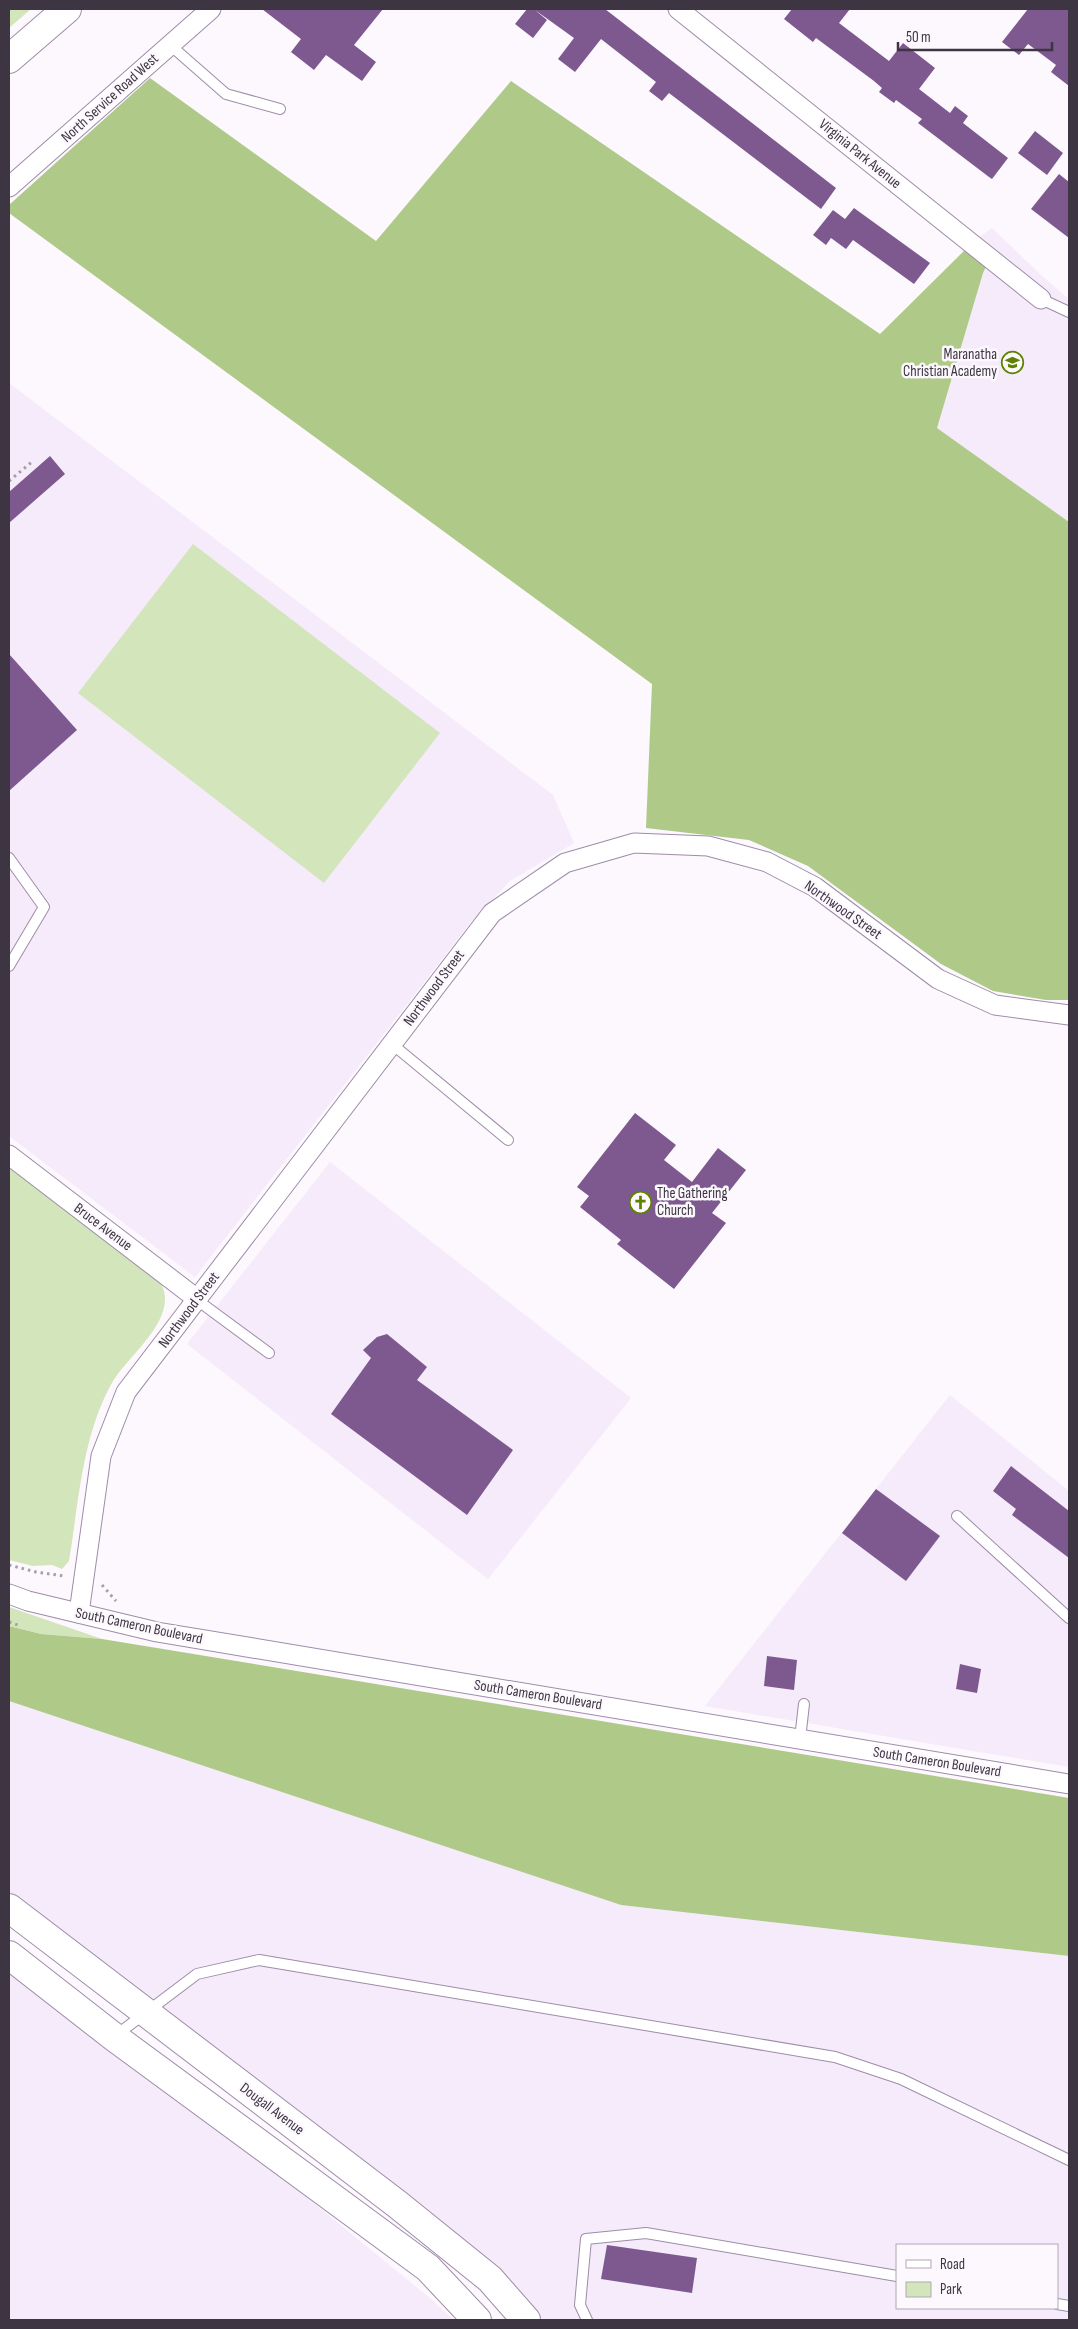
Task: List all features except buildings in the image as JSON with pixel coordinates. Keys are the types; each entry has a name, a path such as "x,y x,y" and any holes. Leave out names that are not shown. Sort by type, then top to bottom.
{"main road":[{"path":"9,60 67,9"},
{"name":"Dougall Avenue","path":"9,1908 396,2204 490,2279 526,2320"},
{"path":"9,1955 114,2037 428,2268 477,2320"}],"street":[{"name":"North Service Road West","path":"9,187 169,44 211,9"},
{"name":"Virginia Park Avenue","path":"678,9 1041,299"},
{"name":"Northwood Street","path":"79,1613 101,1456 126,1392 492,913 565,863 634,843 708,846 768,862 815,888 938,979 995,1005 1069,1015"},
{"name":"Bruce Avenue","path":"9,1155 197,1299"},
{"name":"South Cameron Boulevard","path":"9,1594 28,1602 157,1632 1069,1784"}],"lane":[{"path":"169,44 226,94 280,109"},
{"path":"1041,299 1069,312"},
{"path":"9,858 44,907 9,966"},
{"path":"392,1044 508,1140"},
{"path":"197,1299 269,1353"},
{"path":"957,1516 1069,1618"},
{"path":"800,1739 804,1704"},
{"path":"114,2037 197,1974 260,1960 835,2057 901,2079 1069,2160"},
{"path":"587,2320 580,2305 586,2239 646,2233 896,2276"}],"path":[{"path":"9,481 33,461"},
{"path":"9,1565 36,1572 54,1574"},
{"path":"9,1622 21,1626"}],"shaded area":[{"name":"Maranatha Christian Academy","path":"992,228 1069,299 1069,522 937,428 989,258 972,243"},
{"path":"9,383 553,795 574,843 510,881 471,922 195,1277 9,1136"},
{"path":"330,1162 631,1398 488,1579 187,1344"},
{"path":"950,1395 1069,1491 1069,1767 705,1706"},
{"path":"9,1701 621,1905 1069,1956 1069,2320 543,2320 526,2299 9,1895"},
{"path":"9,1967 277,2173 454,2320 9,2320"}],"green space":[{"path":"9,9 31,9 9,28"},
{"path":"150,78 376,241 511,81 880,334 972,243 990,258 983,273 937,428 1069,522 1069,1000 1046,1000 993,991 941,964 808,866 749,840 646,828 652,684 9,213 9,205"},
{"path":"193,544 440,733 324,883 78,693"},
{"path":"9,1166 154,1276 162,1286 165,1300 157,1325 113,1381 94,1423 83,1469 69,1561 62,1569 52,1565 33,1566 9,1560"},
{"path":"9,1607 102,1639 41,1634 9,1626"},
{"path":"9,1626 41,1634 102,1639 1069,1798 1069,1956 621,1905 9,1701"}],"place":[{"name":"Maranatha Christian Academy","path":"1013,363"},
{"name":"The Gathering Church","path":"641,1202"}]}
